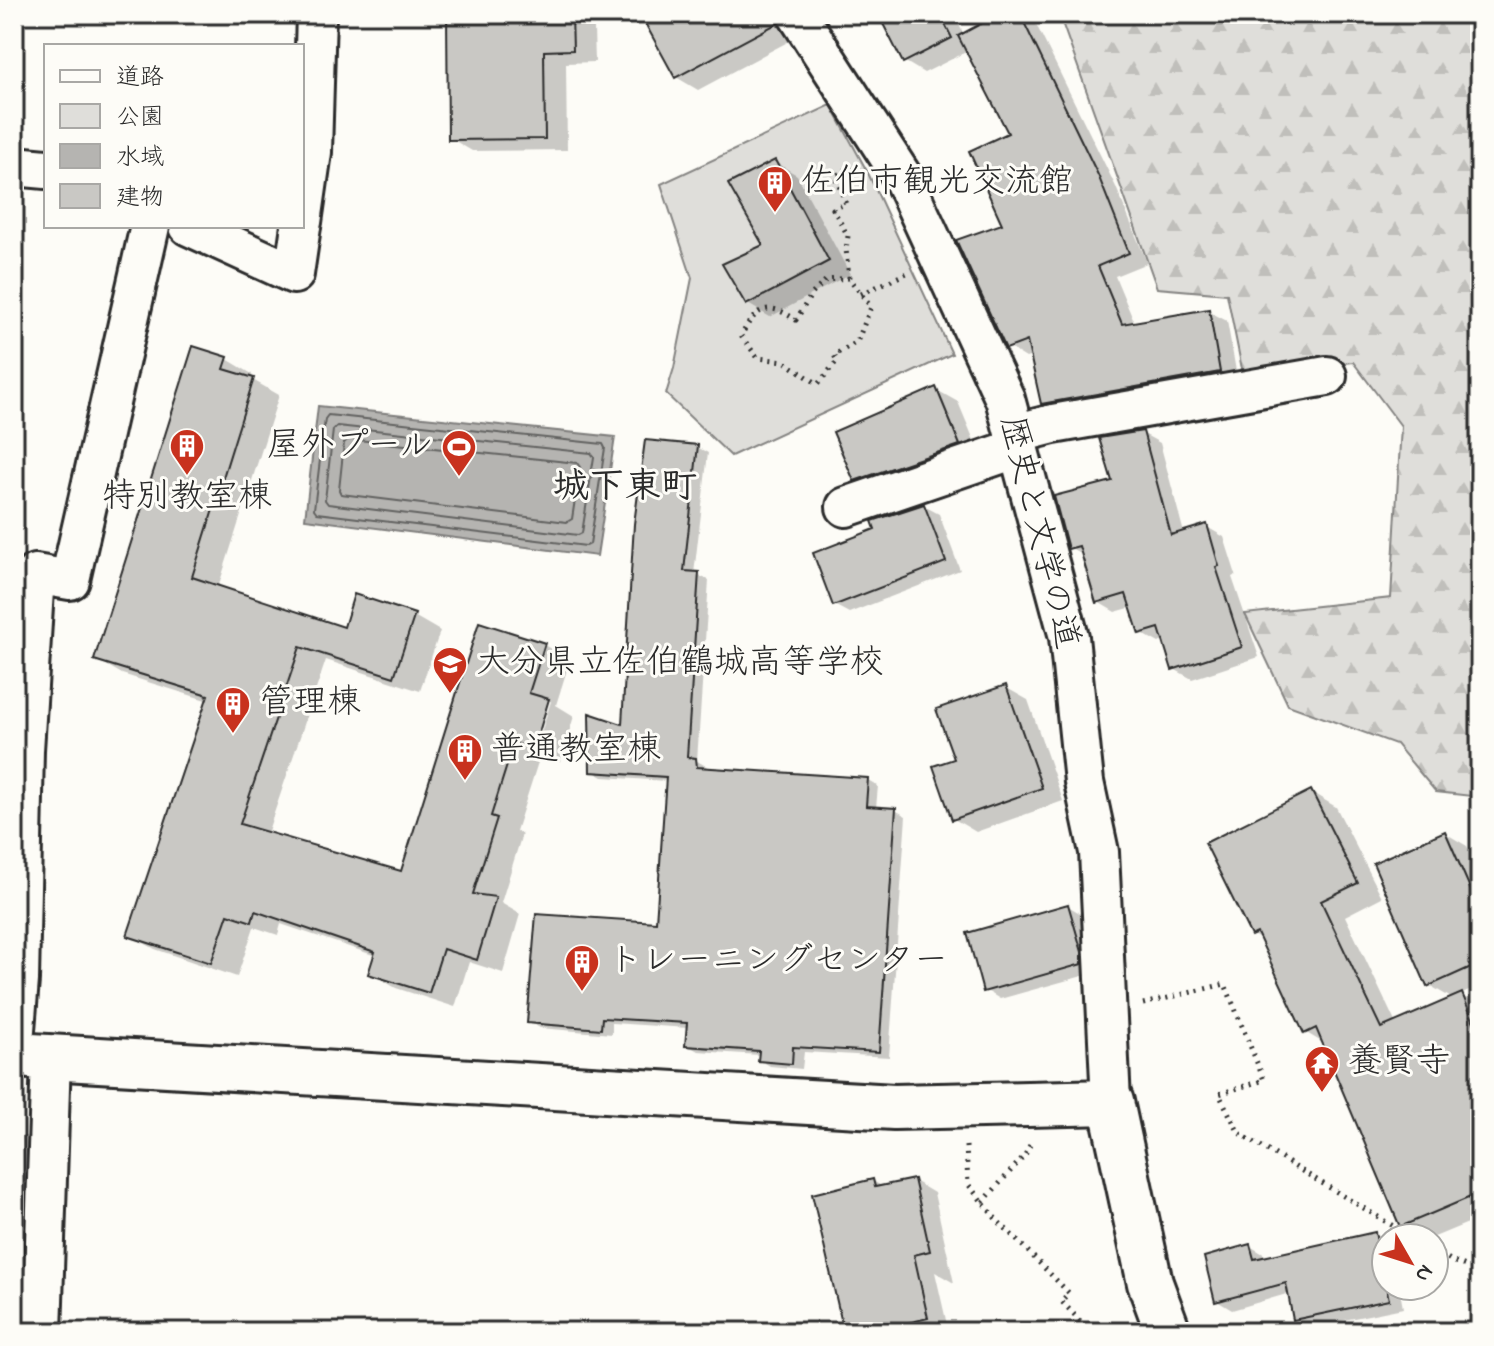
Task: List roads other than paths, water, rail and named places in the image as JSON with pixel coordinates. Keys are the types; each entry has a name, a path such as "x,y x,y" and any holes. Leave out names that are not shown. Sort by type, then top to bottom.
{"street":[{"path":"304,210 312,152 316,14"},
{"name":"歴史と文学の道","path":"797,14 903,178 1005,399 1069,637 1084,782 1099,852 1111,1102"},
{"path":"14,166 44,169"},
{"path":"42,1332 19,980 19,750 35,574 70,580 150,228"},
{"path":"193,228 294,274 301,228"},
{"path":"846,507 1053,424 1327,376"},
{"path":"26,1051 894,1107 1111,1102 1150,1283 1168,1332"}],"water":[{"name":"屋外プール","path":"318,406 615,437 597,556 305,519"}],"place":[{"name":"佐伯市観光交流館","path":"775,214"},
{"name":"特別教室棟","path":"187,477"},
{"name":"屋外プール","path":"459,478"},
{"name":"大分県立佐伯鶴城高等学校","path":"450,695"},
{"name":"管理棟","path":"233,735"},
{"name":"普通教室棟","path":"465,782"},
{"name":"トレーニングセンター","path":"582,993"},
{"name":"養賢寺","path":"1322,1094"}],"district":[{"name":"城下東町","path":"625,488"}]}
